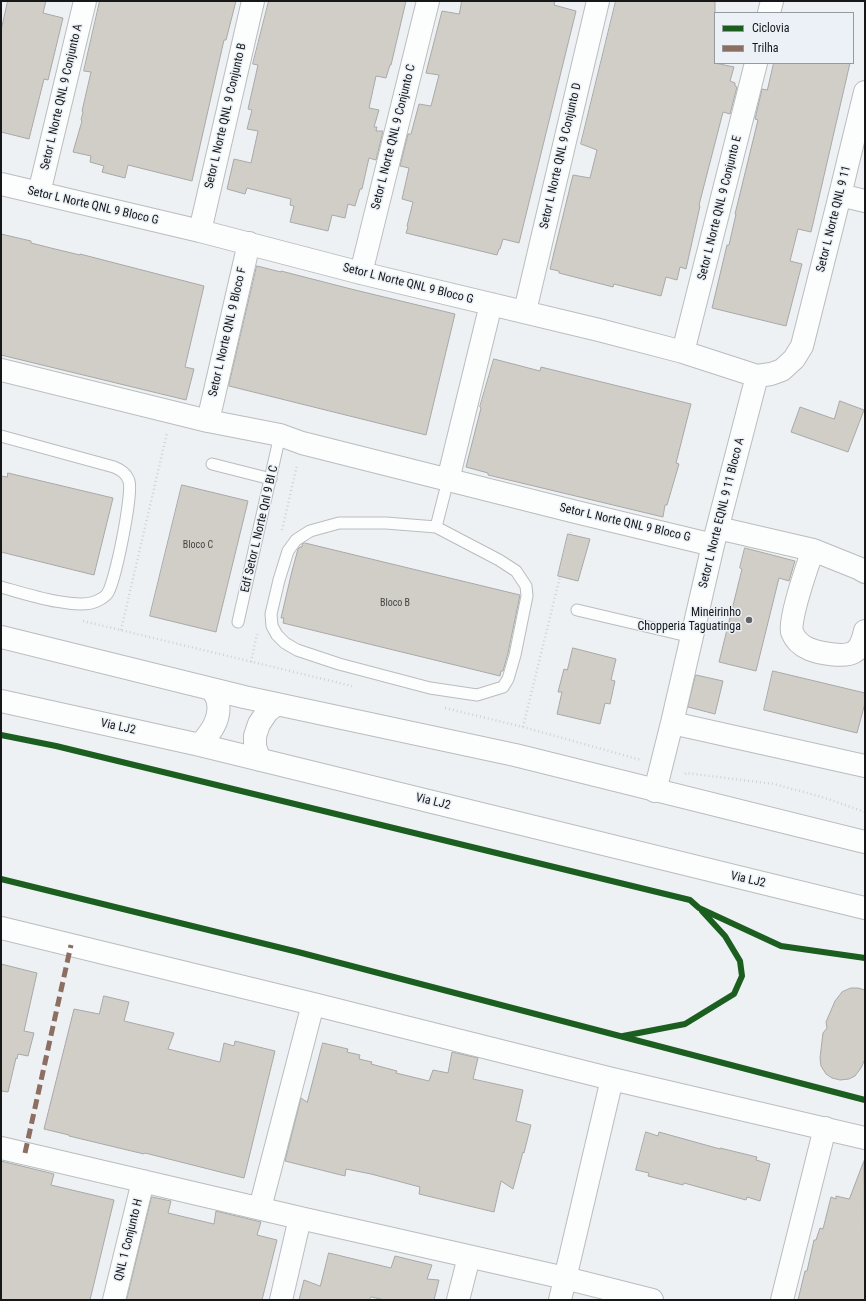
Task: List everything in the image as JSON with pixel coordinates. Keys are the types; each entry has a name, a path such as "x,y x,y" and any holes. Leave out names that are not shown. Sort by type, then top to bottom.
{"street":[{"name":"Setor L Norte QNL 9 Conjunto A","path":"39,193 85,1"},
{"name":"Setor L Norte QNL 9 Conjunto B","path":"200,231 253,1"},
{"name":"Setor L Norte QNL 9 Conjunto C","path":"361,273 428,1"},
{"name":"Setor L Norte QNL 9 Conjunto D","path":"525,311 598,1"},
{"path":"769,12 772,1"},
{"name":"Setor L Norte QNL 9 Conjunto E","path":"683,352 756,64"},
{"name":"Setor L Norte QNL 9 11","path":"802,346 865,92"},
{"name":"Setor L Norte QNL 9 Bloco G","path":"1,184 200,231 361,273 525,311 683,352 757,376 771,374 782,370 794,359 802,346"},
{"path":"840,195 865,201"},
{"name":"Setor L Norte QNL 9 Bloco F","path":"208,420 249,244"},
{"path":"448,480 491,304"},
{"name":"Setor L Norte QNL 9 Bloco G","path":"1,370 172,412 280,435 302,443 576,512 715,536 813,550 865,572"},
{"name":"Setor L Norte EQNL 9 11 Bloco A","path":"655,791 715,536 757,376"},
{"path":"813,550 792,619 792,631 798,641 809,649 839,656 849,655 856,651 864,637"},
{"path":"1,637 277,704 515,755 865,842"},
{"path":"200,744 212,730 218,717 218,703 212,689"},
{"name":"Via LJ2","path":"1,701 200,744 865,908"},
{"path":"260,760 255,747 259,724 267,712 277,704"},
{"path":"672,723 865,766"},
{"path":"1,928 612,1079 865,1138"},
{"path":"260,1208 313,1004"},
{"path":"560,1300 612,1079"},
{"path":"782,1300 825,1128"},
{"path":"1,1148 565,1278 652,1300"},
{"name":"QNL 1 Conjunto H","path":"114,1300 143,1181"},
{"path":"281,1300 300,1218"},
{"path":"458,1300 469,1257"}],"lane":[{"name":"Edf Setor L Norte Qnl 9 BI C","path":"238,622 280,435"},
{"path":"1,436 114,467 124,472 129,481 130,491 124,529 112,584 107,594 96,602 76,604 45,599 1,587"},
{"path":"212,464 271,479"},
{"path":"436,527 448,480"},
{"path":"339,523 386,523 436,527 499,560 516,571 526,586 527,596 515,655 508,679 503,687 477,695 430,688 339,664 297,650 285,643 277,635 272,626 271,614 288,551 296,540 310,531 339,523"},
{"path":"577,610 692,636"}],"path":[{"path":"121,630 172,412"},
{"path":"523,727 576,512"},
{"path":"76,620 352,686"},
{"path":"438,707 523,727 686,773 774,784 822,796 865,812"},
{"path":"677,796 686,773"}],"building":[{"path":"8,1 46,1 43,13 63,18 48,80 44,79 29,139 1,132 1,31"},
{"path":"100,1 236,1 226,40 224,40 192,181 128,165 125,178 102,172 104,166 90,162 91,156 73,152 82,121 82,111 91,72 84,71"},
{"path":"269,1 406,1 391,65 386,78 376,76 369,108 379,110 374,127 377,127 376,131 383,131 376,160 369,158 362,189 360,189 355,206 348,204 345,218 332,215 328,231 290,222 294,206 290,205 291,199 247,188 245,194 227,189 234,159 251,163 258,131 247,129 252,110 248,109 258,65 253,64"},
{"path":"462,1 555,1 554,5 576,11 519,243 503,239 497,255 406,233 413,202 402,199 409,168 400,166 408,134 411,134 419,104 431,106 439,75 426,73 442,11 459,14"},
{"path":"616,1 715,1 714,64 734,67 730,81 735,83 735,86 737,87 730,114 723,112 699,205 686,269 680,267 677,280 666,277 661,296 614,284 613,287 559,273 559,271 550,269 573,175 590,178 597,150 581,144"},
{"path":"774,64 850,64 811,232 798,229 790,261 802,264 786,326 712,308 727,245 729,245 758,120 755,119 762,89 767,90"},
{"path":"1,234 31,241 31,243 204,286 185,367 194,369 186,400 1,355"},
{"path":"257,266 455,314 426,435 229,386"},
{"path":"494,359 540,371 541,367 691,404 676,463 679,464 667,505 665,505 663,517 488,475 488,473 466,467 481,408 480,407"},
{"path":"840,401 864,410 848,452 791,432 800,407 834,419"},
{"path":"8,473 113,498 94,575 1,552 1,476 7,477"},
{"path":"182,485 248,501 216,632 150,616"},
{"path":"568,534 590,539 578,581 558,576"},
{"path":"305,543 520,595 508,653 500,676 283,623 284,618 281,618 298,549"},
{"name":"Mineirinho Chopperia Taguatinga","path":"745,548 795,561 789,581 779,578 756,671 719,662 742,569 740,568"},
{"path":"573,648 616,659 611,680 615,681 610,704 605,703 600,724 557,714 562,692 558,692 564,669 567,670"},
{"path":"773,671 865,693 865,703 857,733 764,710"},
{"path":"696,675 723,681 715,714 688,707"},
{"path":"1,964 37,973 24,1031 34,1033 28,1056 18,1054 17,1059 16,1058 8,1092 1,1091"},
{"path":"851,988 865,990 865,1059 855,1076 849,1079 840,1080 832,1078 826,1074 821,1066 820,1058 823,1033 827,1028 826,1022 835,1001 842,992"},
{"path":"104,996 129,1002 124,1021 174,1033 168,1049 220,1062 224,1043 234,1046 235,1041 275,1051 244,1178 44,1129 74,1009 99,1014"},
{"path":"323,1043 348,1049 347,1052 360,1055 359,1059 397,1071 396,1073 429,1081 433,1070 448,1073 452,1052 478,1058 473,1079 523,1090 516,1121 531,1125 513,1189 501,1181 494,1212 419,1194 420,1187 371,1174 346,1169 345,1176 285,1161 301,1098 307,1102"},
{"path":"646,1132 658,1136 659,1132 720,1149 757,1157 756,1160 770,1164 760,1201 747,1197 746,1200 684,1183 683,1185 648,1176 649,1173 636,1170"},
{"path":"1,1161 54,1174 51,1185 114,1200 90,1300 1,1300"},
{"path":"864,1161 865,1300 798,1300 805,1271 807,1271 814,1240 816,1240 820,1228 823,1229 831,1197 836,1199 836,1196 849,1199"},
{"path":"152,1197 171,1201 168,1213 214,1224 216,1211 261,1222 257,1235 277,1240 262,1300 127,1300"},
{"path":"329,1253 391,1268 395,1256 432,1265 427,1279 439,1280 434,1300 385,1300 371,1297 369,1300 299,1300 304,1280 320,1286"}],"marked path":[{"path":"25,1153 71,945"}],"cycle path":[{"path":"1,735 56,746 690,900 699,908 781,946 865,958"},
{"path":"1,879 298,952 865,1100"},
{"path":"623,1036 685,1024 734,994 742,976 740,961 725,936 702,911"}],"place":[{"name":"Mineirinho Chopperia Taguatinga","path":"749,620"}]}
